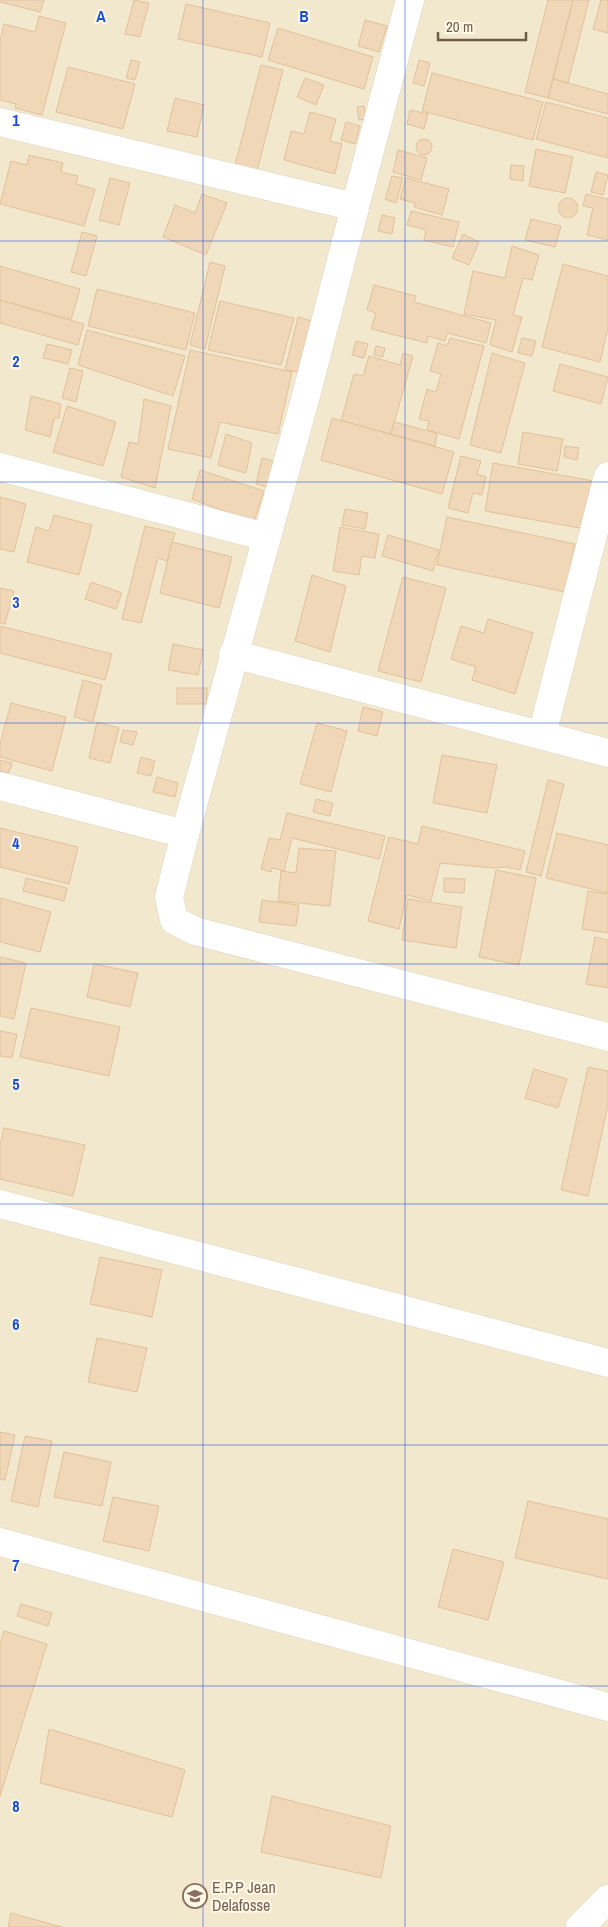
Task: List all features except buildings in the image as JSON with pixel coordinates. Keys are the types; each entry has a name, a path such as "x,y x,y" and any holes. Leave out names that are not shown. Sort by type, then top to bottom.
{"street":[{"path":"410,0 307,392 233,654 169,897 174,920 195,931 608,1038"},
{"path":"0,122 355,207"},
{"path":"0,467 266,538"},
{"path":"542,735 608,476"},
{"path":"233,654 608,753"},
{"path":"0,786 185,834"},
{"path":"0,1204 608,1363"},
{"path":"0,1542 608,1707"},
{"path":"580,1927 608,1899"}],"shaded area":[{"path":"0,0 608,0 608,1927 0,1927"}],"place":[{"name":"E.P.P Jean Delafosse","path":"195,1896"}]}
